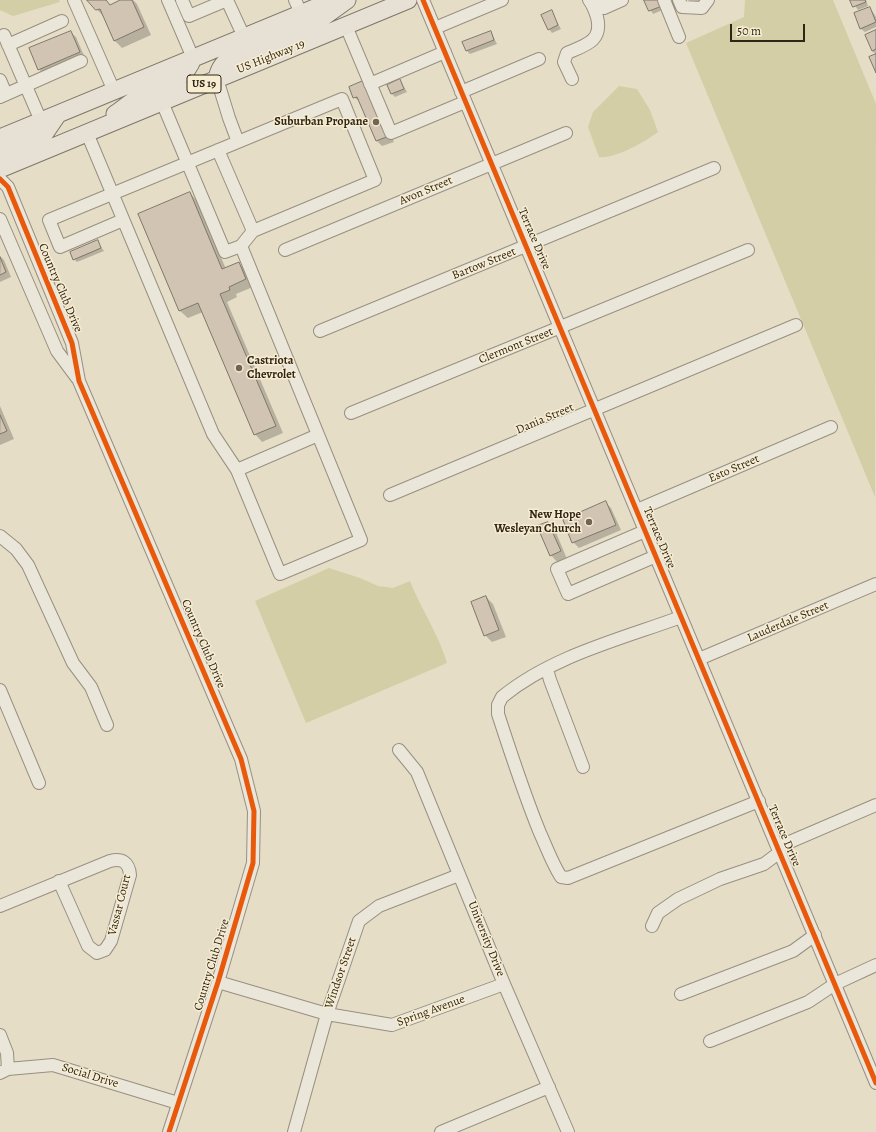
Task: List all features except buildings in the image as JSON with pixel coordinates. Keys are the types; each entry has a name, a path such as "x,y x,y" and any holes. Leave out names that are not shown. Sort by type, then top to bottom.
{"highway":[{"name":"US 19","path":"0,138 244,37 298,7 334,0"},
{"path":"217,79 218,70 232,57 312,25 346,0"},
{"name":"US Highway 19","path":"0,169 346,26 387,5 408,0"},
{"path":"87,133 139,98 170,84 180,77 190,66 193,58"},
{"path":"0,156 10,149 45,133 58,114"}],"street":[{"path":"74,0 114,91"},
{"path":"168,0 193,58"},
{"path":"182,0 189,16 227,0 244,37"},
{"name":"Terrace Drive","path":"423,0 876,1083"},
{"path":"435,28 502,0"},
{"path":"572,79 564,62 567,52 586,45 596,36 599,26 596,14 589,0"},
{"path":"600,0 604,8 622,0"},
{"path":"664,0 679,37"},
{"path":"679,0 682,7 702,8 708,0"},
{"path":"40,121 6,40 62,21"},
{"path":"346,26 392,134 539,59"},
{"path":"370,84 445,52"},
{"path":"0,80 3,96 81,61"},
{"path":"217,79 238,142"},
{"path":"123,220 60,247 49,220 187,163 218,150 342,99 375,180 253,231 241,246 225,252 187,163 162,102"},
{"path":"87,133 213,434 237,470 280,574 361,540 241,246"},
{"name":"Avon Street","path":"285,250 566,133"},
{"path":"218,150 253,231"},
{"name":"Bartow Street","path":"320,331 714,168"},
{"name":"Country Club Drive","path":"0,180 8,187 72,343 78,381"},
{"name":"Country Club Drive","path":"1,226 17,258 57,352 78,381 242,759 254,812 253,863 218,982 169,1132"},
{"name":"Clermont Street","path":"351,413 748,250"},
{"path":"17,258 34,252"},
{"path":"33,295 49,288"},
{"name":"Dania Street","path":"390,495 796,325"},
{"name":"Esto Street","path":"637,510 831,427"},
{"path":"237,470 318,435"},
{"path":"646,531 558,569 568,594 656,556"},
{"path":"0,536 16,549 28,564 73,663 91,687 107,725"},
{"name":"Lauderdale Street","path":"699,659 876,584"},
{"path":"681,617 584,652 547,669 502,697 498,705 498,714 518,777 555,868 561,877 568,878 759,801"},
{"path":"547,669 583,768"},
{"path":"0,690 39,783"},
{"name":"University Drive","path":"399,750 417,772 504,984 568,1132"},
{"path":"652,926 658,913 678,899 720,878 764,864 779,849 876,805"},
{"name":"Vassar Court","path":"0,906 59,881 110,861 121,860 128,865 130,875 111,941 105,950 97,952 88,946 59,881"},
{"name":"Windsor Street","path":"294,1132 327,1014 359,921 378,906 459,875"},
{"path":"681,994 794,951 815,935"},
{"path":"710,1041 808,1002 827,991 835,984 876,965"},
{"name":"Spring Avenue","path":"218,982 327,1014 392,1025 504,984"},
{"path":"0,1035 7,1053 4,1071"},
{"name":"Social Drive","path":"4,1071 53,1065 178,1103"},
{"path":"441,1132 549,1087"}],"shaded area":[{"path":"0,0 59,0 60,2 13,16 0,10"},
{"path":"745,0 833,0 876,104 875,497 686,43 744,17"},
{"path":"619,86 637,89 650,110 658,132 638,145 621,153 606,157 599,157 588,127 593,112"},
{"path":"329,568 360,578 378,586 393,588 410,581 444,653 447,663 306,723 255,601"}],"cycle path":[{"path":"423,0 876,1083"},
{"path":"0,179 8,187 72,343 79,381 241,759 254,811 253,863 218,982 169,1132"}],"place":[{"name":"Suburban Propane","path":"376,122"},
{"name":"Castriota Chevrolet","path":"239,368"},
{"name":"New Hope Wesleyan Church","path":"589,522"}]}
